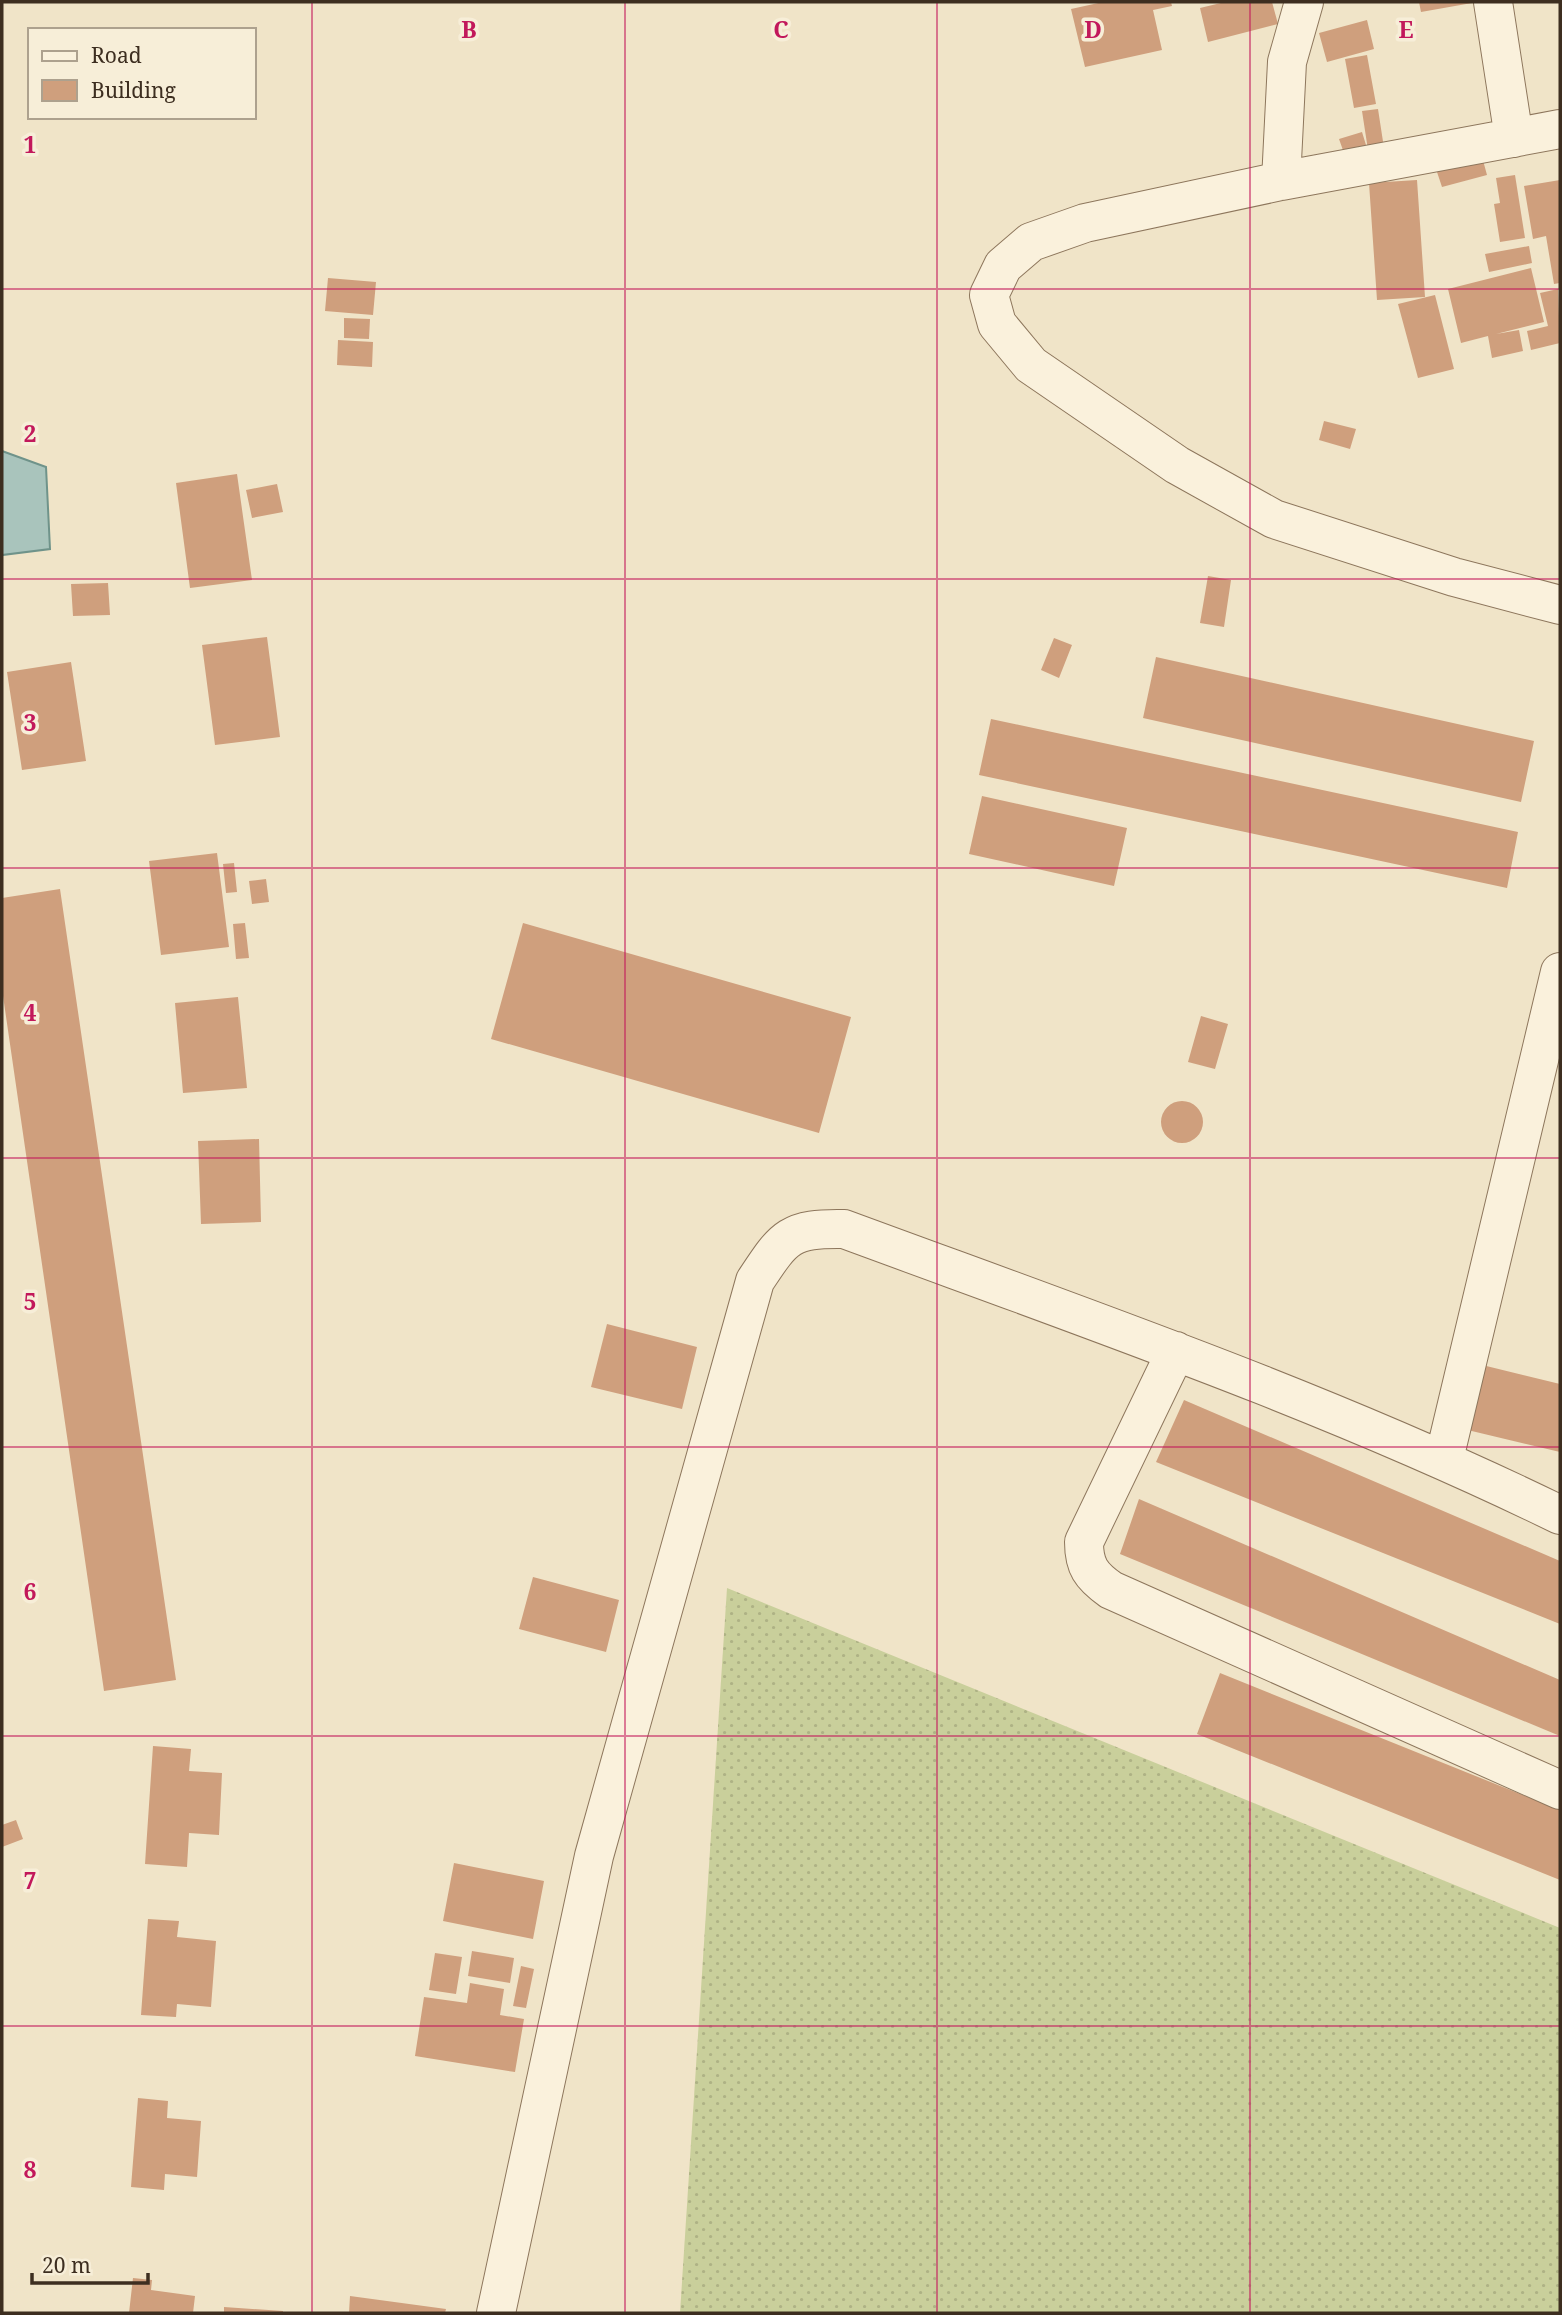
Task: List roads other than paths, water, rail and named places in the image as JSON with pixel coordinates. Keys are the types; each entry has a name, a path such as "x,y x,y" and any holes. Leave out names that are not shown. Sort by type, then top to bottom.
{"street":[{"path":"1281,181 1287,62 1304,2"},
{"path":"1493,2 1514,138"},
{"path":"1560,129 1281,181 1085,223 1031,242 1003,266 989,295 997,324 1031,365 1177,465 1274,519 1454,577 1560,605"},
{"path":"1444,1458 1560,972"},
{"path":"496,2313 594,1856 755,1281 779,1244 808,1228 844,1229 1176,1351 1444,1458 1560,1515"},
{"path":"1176,1351 1084,1542 1084,1561 1094,1577 1111,1590 1560,1790"}],"water":[{"path":"2,451 46,467 50,549 2,555"}]}
